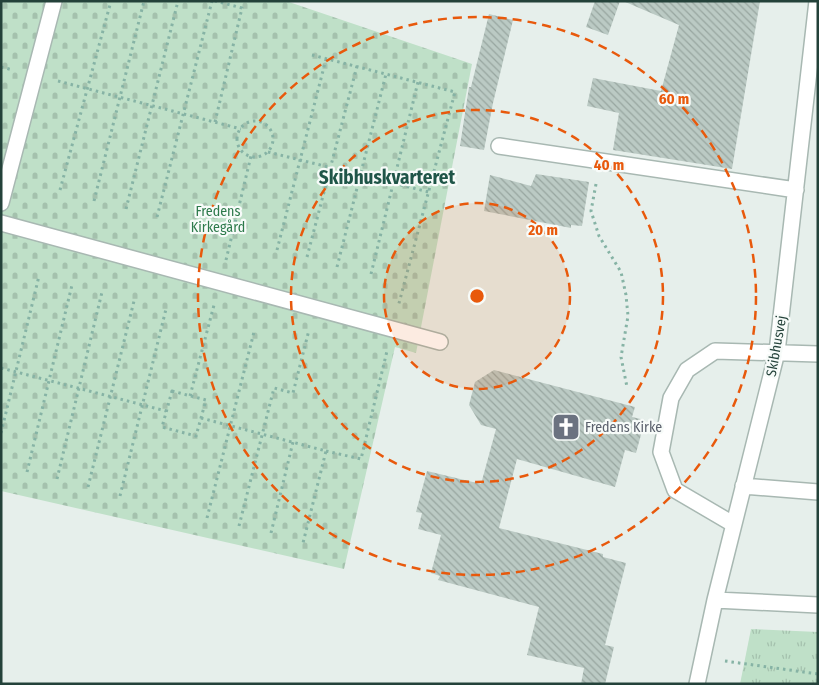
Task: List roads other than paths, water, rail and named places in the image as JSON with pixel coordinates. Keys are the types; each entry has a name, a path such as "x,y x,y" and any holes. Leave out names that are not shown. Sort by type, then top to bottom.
{"street":[{"path":"1,202 54,1"},
{"name":"Skibhusvej","path":"697,684 714,600 777,352 817,1"},
{"path":"499,146 796,190"},
{"path":"1,223 440,342"},
{"path":"733,524 675,490 660,452 671,398 687,370 716,351 818,354"},
{"path":"743,486 818,492"},
{"path":"714,600 818,605"}],"place":[{"name":"Fredens Kirke","path":"566,427"}],"district":[{"name":"Skibhuskvarteret","path":"387,177"}],"park label":[{"name":"Fredens Kirkegård","path":"218,220"}]}
